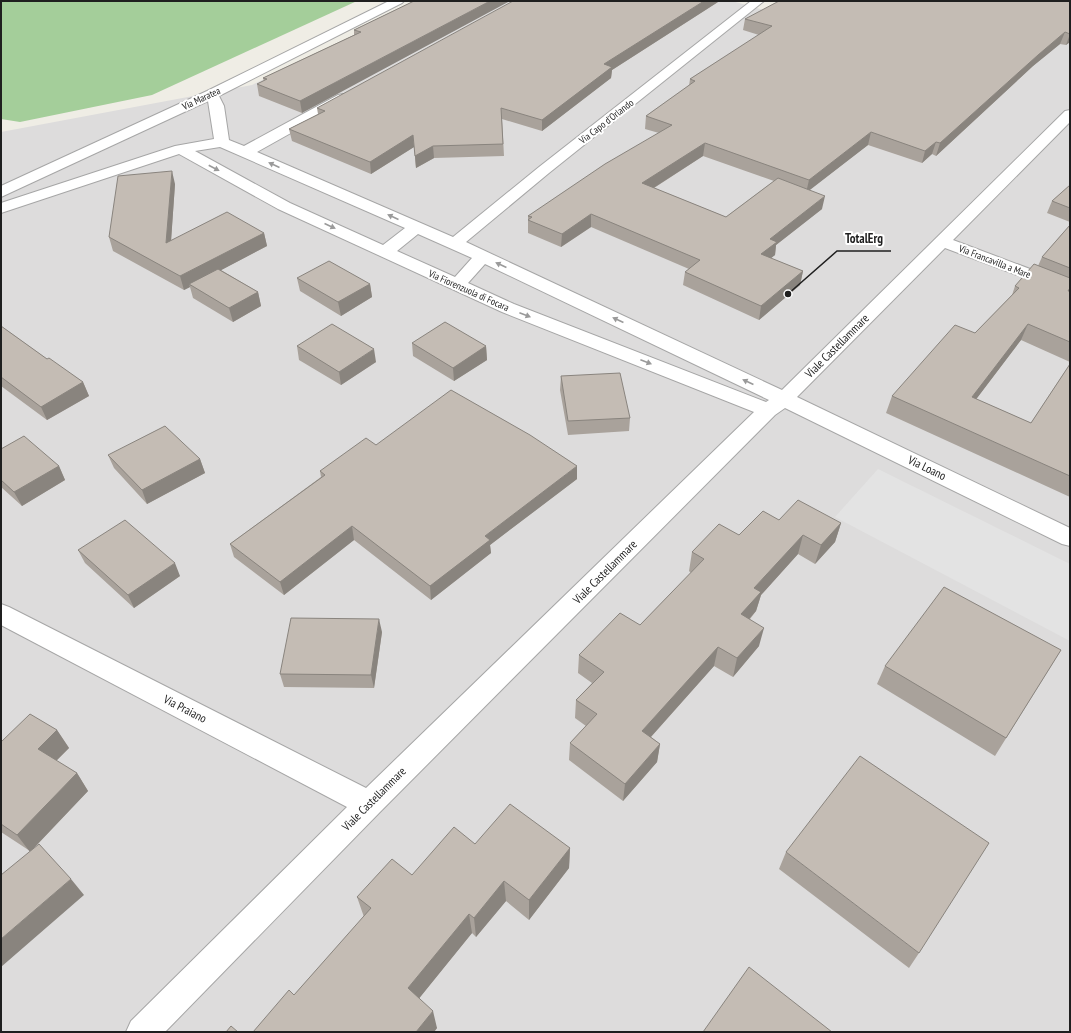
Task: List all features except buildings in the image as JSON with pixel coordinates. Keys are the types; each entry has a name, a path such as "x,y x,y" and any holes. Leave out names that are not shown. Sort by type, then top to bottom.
{"street":[{"name":"Via Maratea","path":"1,192 212,94 398,1"},
{"name":"Via Capo d'Orlando","path":"455,243 544,170 758,1"},
{"path":"245,152 355,92"},
{"path":"212,94 217,106 222,142"},
{"name":"Viale Castellammare","path":"142,1032 369,804 1070,114"},
{"path":"106,142 139,164"},
{"path":"1,208 180,150 222,142 483,256 776,404"},
{"name":"Via Fiorenzuola di Focara","path":"180,150 284,206 508,308 776,404"},
{"path":"385,252 417,227"},
{"name":"Via Francavilla a Mare","path":"942,241 1070,290"},
{"path":"456,285 483,256"},
{"name":"Via Loano","path":"776,404 1070,538"},
{"name":"Via Praiano","path":"1,614 369,804"}],"shaded area":[{"path":"423,1 732,1 771,12 790,1 1070,1 1070,1032 1,1032 1,132 252,85"},
{"path":"878,469 1070,564 1070,641 835,517"}],"green space":[{"path":"1,1 357,1 152,95 20,122 1,119"}],"place":[{"name":"TotalErg","path":"788,294"}]}
